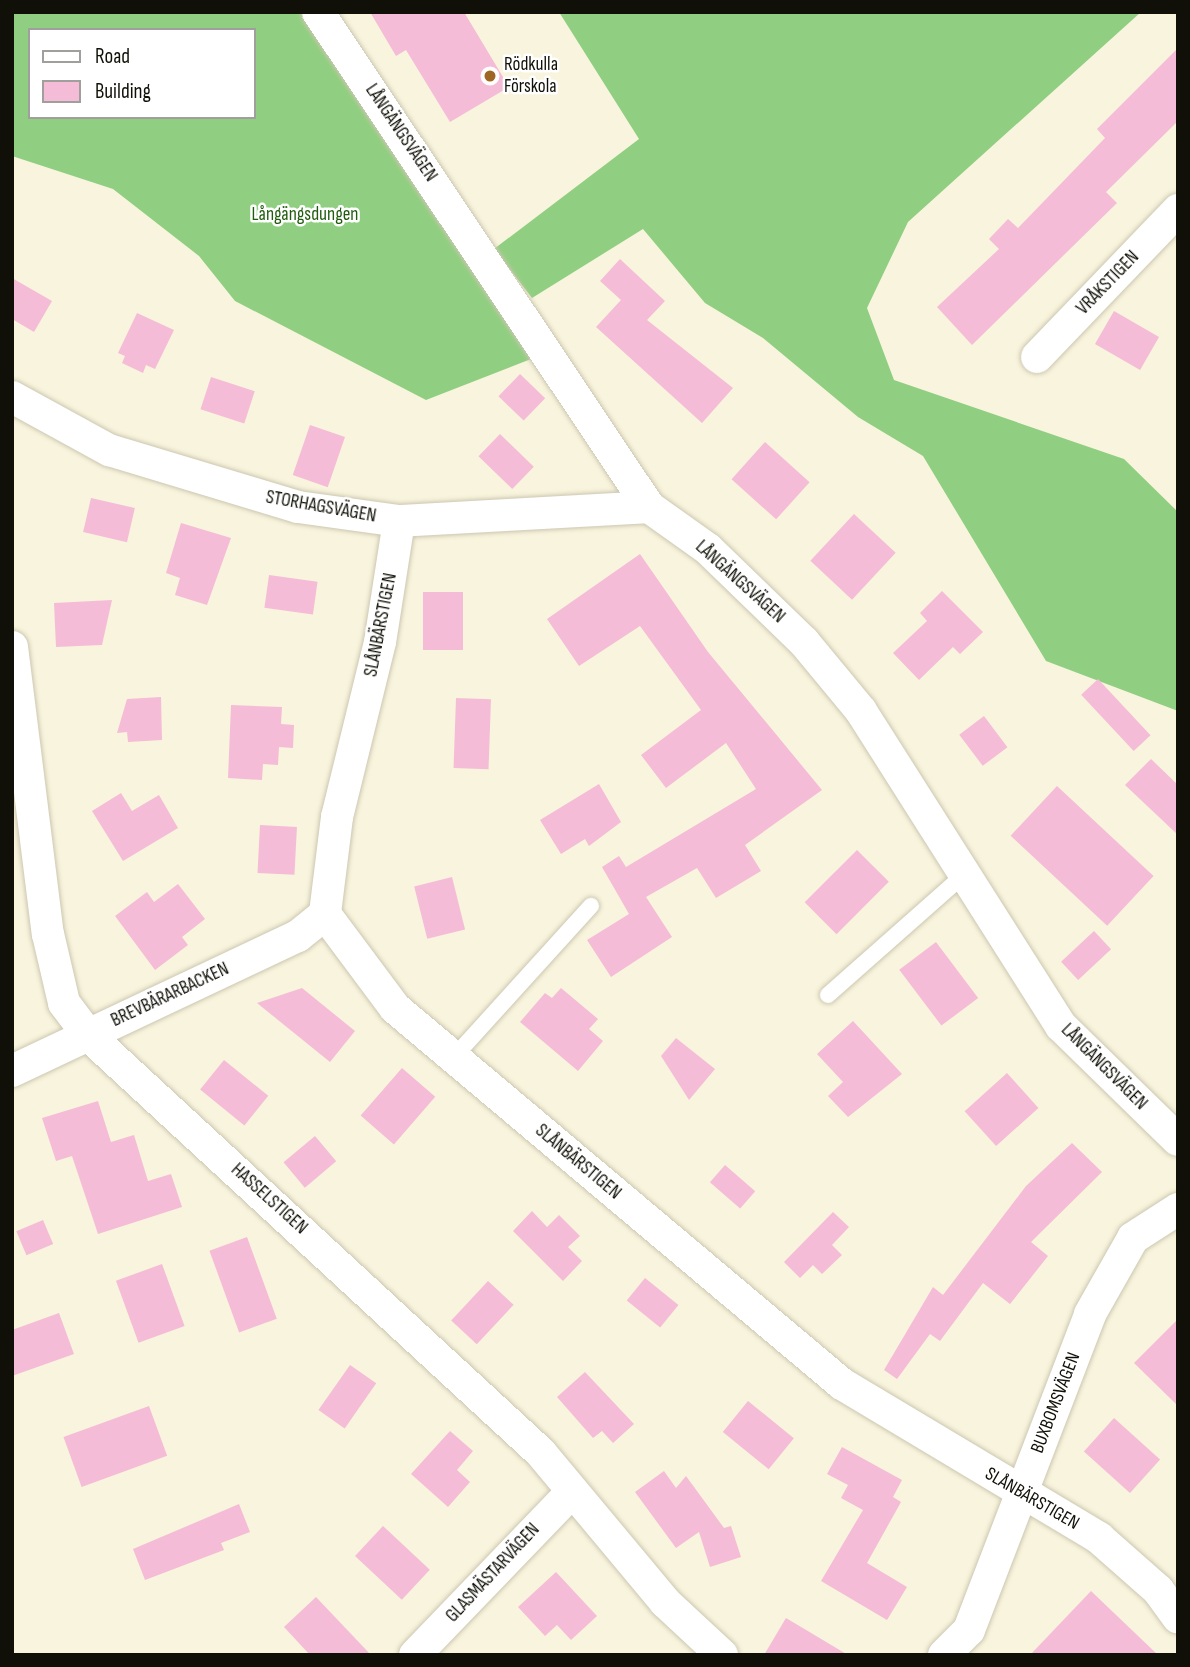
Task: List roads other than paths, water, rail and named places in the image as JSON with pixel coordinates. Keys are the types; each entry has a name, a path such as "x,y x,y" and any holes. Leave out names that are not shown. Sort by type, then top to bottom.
{"street":[{"name":"LÅNGÄNGSVÄGEN","path":"318,12 649,507 708,549 804,642 861,711 1061,1026 1178,1140"},
{"name":"VRÅKSTIGEN","path":"1037,357 1178,210"},
{"name":"STORHAGSVÄGEN","path":"12,397 109,450 192,480 298,507 399,521 649,507"},
{"name":"SLÅNBÄRSTIGEN","path":"399,521 380,642 337,817 325,914 396,1008 842,1384 1021,1494 1099,1538 1158,1590 1178,1618"},
{"name":"HASSELSTIGEN","path":"12,648 48,934 64,1003 87,1034 391,1309 541,1453 664,1602 722,1655"},
{"name":"BREVBÄRARBACKEN","path":"12,1071 298,936 325,914"},
{"name":"BUXBOMSVÄGEN","path":"944,1655 969,1630 1090,1314 1133,1238 1178,1209"},
{"name":"GLASMÄSTARVÄGEN","path":"415,1655 572,1492"}],"lane":[{"path":"828,995 965,874"},
{"path":"454,1057 591,906"}],"place":[{"name":"Rödkulla Förskola","path":"490,76"}],"park label":[{"name":"Långängsdungen","path":"305,215"}]}
